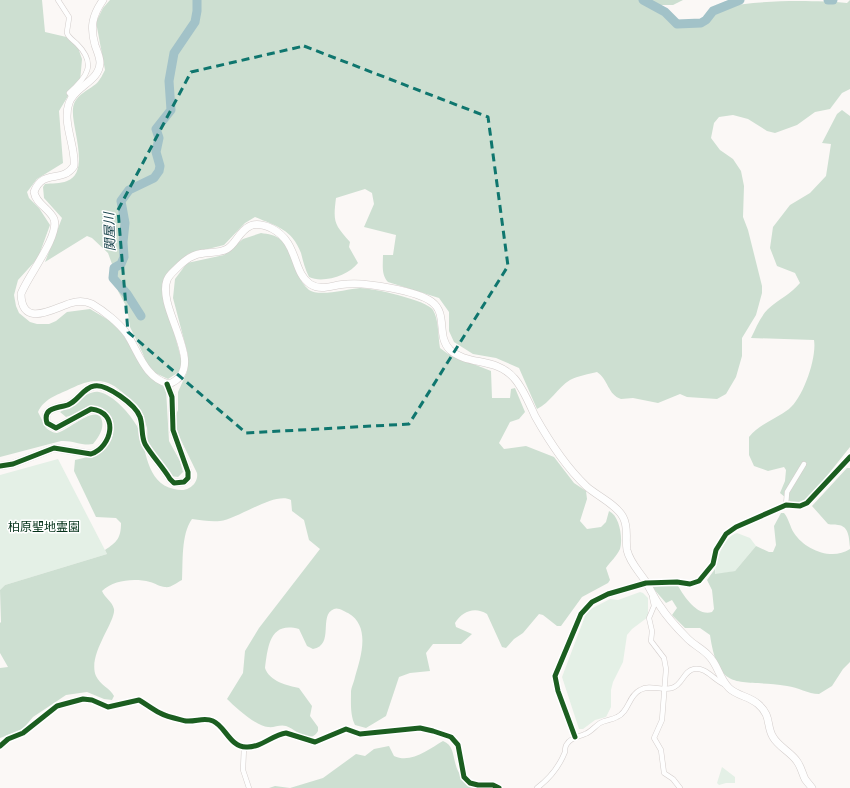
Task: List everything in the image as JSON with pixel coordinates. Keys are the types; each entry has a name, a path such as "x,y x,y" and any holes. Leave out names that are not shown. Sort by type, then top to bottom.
{"main road":[{"path":"0,466 13,464 54,448 91,454 97,452 108,436 110,425 109,420 101,412 91,409 56,428 47,423 45,417 46,413 50,409 68,405 92,386 97,385 122,397 137,412 140,417 145,443 170,479 174,483 184,482 188,478 188,472 173,430 172,397 167,384 153,377 120,326 91,304 86,302 72,302 41,314 30,312 21,300 23,288 42,258 54,225 51,214 36,200 34,192 37,184 44,178 67,174 74,166 67,111 72,97 94,77 98,70 98,55 91,29 95,14 103,0"},
{"path":"167,384 177,381 185,366 185,356 168,303 166,286 170,274 187,258 193,255 227,249 249,226 264,225 283,236 292,248 306,281 314,286 321,288 347,284 366,284 417,295 428,299 438,308 441,315 442,338 454,353 499,365 506,370 515,379 548,439 562,458 586,486 621,513 626,524 626,548 631,562 660,606 688,640 709,656 719,676 727,686 735,693 759,704 770,720 773,738 799,762 804,778 812,788"}],"street":[{"path":"58,0 70,17 67,32 69,36 85,53 88,59 89,66 86,75 69,93 72,97"},
{"path":"575,737 558,691 556,676 581,614 592,602 608,594 646,583 677,582 690,584 699,581 713,564 716,550 726,534 736,527 786,505 800,506 807,503 850,457"},
{"path":"786,505 787,492 804,464"},
{"path":"651,591 654,606 649,618 652,631 651,641 665,662 665,690 662,720 654,738 661,750 664,773 673,779 680,788"},
{"path":"537,788 549,778 558,765 567,743 575,737 586,734 601,722 618,717 624,712 634,694 640,690 646,687 665,690 678,686 685,675 694,669 704,670 718,683 727,686"},
{"path":"0,746 8,739 23,733 57,706 83,699 92,700 108,707 139,700 161,714 187,721 195,722 205,719 214,721 228,738 244,748 257,746 286,733 315,742 346,729 360,734 420,728 451,738 458,745 464,777 470,782 478,785 493,785 499,788"},
{"path":"244,748 243,770 249,788"}],"highlighted area":[{"path":"304,46 488,117 508,266 409,424 246,433 128,332 118,210 191,72"}],"green space":[{"path":"0,0 42,0 45,32 75,39 82,59 80,82 71,91 59,111 63,163 37,179 27,192 29,198 39,208 50,225 38,258 18,280 14,295 16,306 19,313 30,322 37,324 49,324 56,321 67,312 90,309 117,325 146,372 166,389 169,441 180,461 183,472 178,477 170,476 153,454 148,444 145,422 137,407 125,394 111,384 101,381 92,381 76,386 48,400 38,412 46,428 57,433 89,416 99,416 102,421 102,428 99,436 93,444 61,441 0,457"},
{"path":"110,0 683,0 673,5 660,5 668,21 682,25 700,26 714,12 724,7 785,1 847,3 850,0 850,89 842,93 830,109 815,112 797,125 775,133 767,131 748,119 733,115 719,117 714,123 711,138 720,150 733,159 741,171 744,186 743,217 748,230 762,286 762,293 756,315 742,338 742,356 736,377 726,394 717,399 687,397 680,394 658,403 633,398 621,399 613,394 604,379 597,372 570,380 546,403 537,409 519,368 496,358 473,354 454,342 449,331 449,312 439,298 388,282 384,276 383,255 393,255 396,235 364,227 374,204 372,193 365,189 336,198 336,222 350,242 349,247 358,263 342,275 328,279 315,279 309,277 301,253 288,233 255,217 245,223 224,245 188,254 167,276 163,292 182,362 179,372 168,379 151,371 147,365 130,327 127,308 118,291 108,253 92,238 87,236 45,262 62,218 44,198 43,187 45,184 67,181 74,176 78,168 79,159 73,109 76,100 97,83 105,70 96,22 103,8"},
{"path":"842,110 850,116 850,447 806,502 791,502 780,493 785,481 786,470 784,467 768,471 754,466 749,455 749,437 753,432 784,413 794,404 808,377 813,357 814,340 751,338 765,312 800,283 795,273 777,266 770,248 773,227 790,205 810,193 826,176 831,144 822,143 837,114"},
{"path":"261,233 277,237 286,245 300,279 309,290 326,293 360,288 399,295 429,306 435,314 440,348 448,354 491,371 492,398 510,398 511,389 515,388 525,412 519,419 510,422 499,443 504,449 526,446 554,457 574,483 586,491 587,499 580,521 587,529 601,527 606,522 609,511 613,514 620,528 621,545 619,552 606,568 610,580 608,583 582,597 561,626 557,626 543,615 539,614 523,633 514,639 506,648 502,647 487,614 478,610 465,613 455,623 456,627 472,634 461,644 433,644 426,653 430,671 410,673 399,677 386,716 366,728 355,725 353,721 351,704 351,690 360,660 362,642 360,626 355,619 348,613 339,609 334,609 329,612 323,642 320,646 313,649 307,646 299,629 289,627 276,632 269,644 265,668 267,673 275,680 299,688 312,706 310,716 318,727 318,731 315,735 307,737 286,726 282,725 268,727 258,724 246,716 227,699 243,673 245,651 259,628 320,549 309,540 304,520 292,511 291,500 284,498 266,502 236,516 220,521 192,519 188,525 184,540 182,580 167,587 144,581 131,580 112,584 102,591 114,609 111,622 98,649 94,668 98,679 114,696 112,700 104,699 87,692 66,695 33,717 22,730 0,738 0,668 8,667 0,653 0,590 5,585 107,554 105,550 113,545 118,539 120,532 121,523 116,518 96,517 74,471 75,460 92,456 109,441 107,416 95,408 66,417 60,412 90,393 99,392 105,394 116,401 126,411 137,426 148,463 157,480 164,485 178,490 185,490 193,485 196,480 197,473 175,428 175,417 178,410 178,392 187,372 188,355 173,298 175,279 187,263 224,255 243,239"},
{"name":"柏原聖地霊園","path":"58,459 107,554 5,585 0,590 0,475"},
{"path":"847,468 850,468 850,547 848,533 846,530 842,526 828,524 812,506"},
{"path":"781,513 786,515 793,531 799,539 812,549 827,554 835,554 850,549 850,662 843,669 832,686 819,694 791,687 734,680 726,675 719,667 714,654 710,635 700,628 685,628 672,615 677,608 672,600 666,603 652,587 677,584 683,594 696,608 706,613 712,612 714,609 712,590 707,580 715,569 715,574 735,571 756,546 769,552 773,552 776,545 774,526"},
{"path":"737,533 750,538 756,546 735,571 715,575 716,563 724,544 732,535"},
{"path":"640,592 648,598 648,617 632,629 627,635 623,662 613,682 611,690 611,707 606,717 595,720 583,729 579,729 562,677 587,611 610,599 618,600"},
{"path":"443,741 449,745 452,750 457,770 462,777 469,783 480,788 290,788 323,778 356,754 365,756 374,749 389,746 394,756 407,758 420,754"},
{"path":"722,767 735,777 735,783 719,785 717,783"},
{"path":"275,786 290,788 269,788"}],"waterway":[{"name":"関屋川","path":"141,316 127,294 113,278 114,268 121,264 124,257 123,242 125,223 121,201 129,190 154,178 159,171 160,166 156,152 159,138 156,129 171,110 169,81 174,53 195,22 197,0"},
{"name":"関屋川","path":"643,0 665,12 677,24 701,23 706,20 713,11 740,0"},
{"name":"関屋川","path":"828,0 833,0"}],"cycle path":[{"path":"0,466 13,464 54,448 91,454 98,450 104,444 110,430 106,416 91,409 56,428 47,423 46,415 50,410 69,405 90,387 99,386 113,391 133,407 140,417 145,444 174,483 184,482 188,478 188,472 173,430 172,397 167,384"},
{"path":"575,737 558,691 555,676 581,614 592,602 608,594 646,583 677,582 690,584 699,581 713,564 716,550 726,534 736,527 786,505 800,506 807,503 850,457"},
{"path":"0,746 8,739 23,733 57,706 83,699 92,700 108,707 139,700 154,710 173,718 186,721 206,719 213,721 221,727 236,744 246,747 257,746 276,736 286,733 315,742 346,729 360,734 420,728 433,731 451,737 458,745 464,777 470,783 478,785 493,785 499,788"}]}
